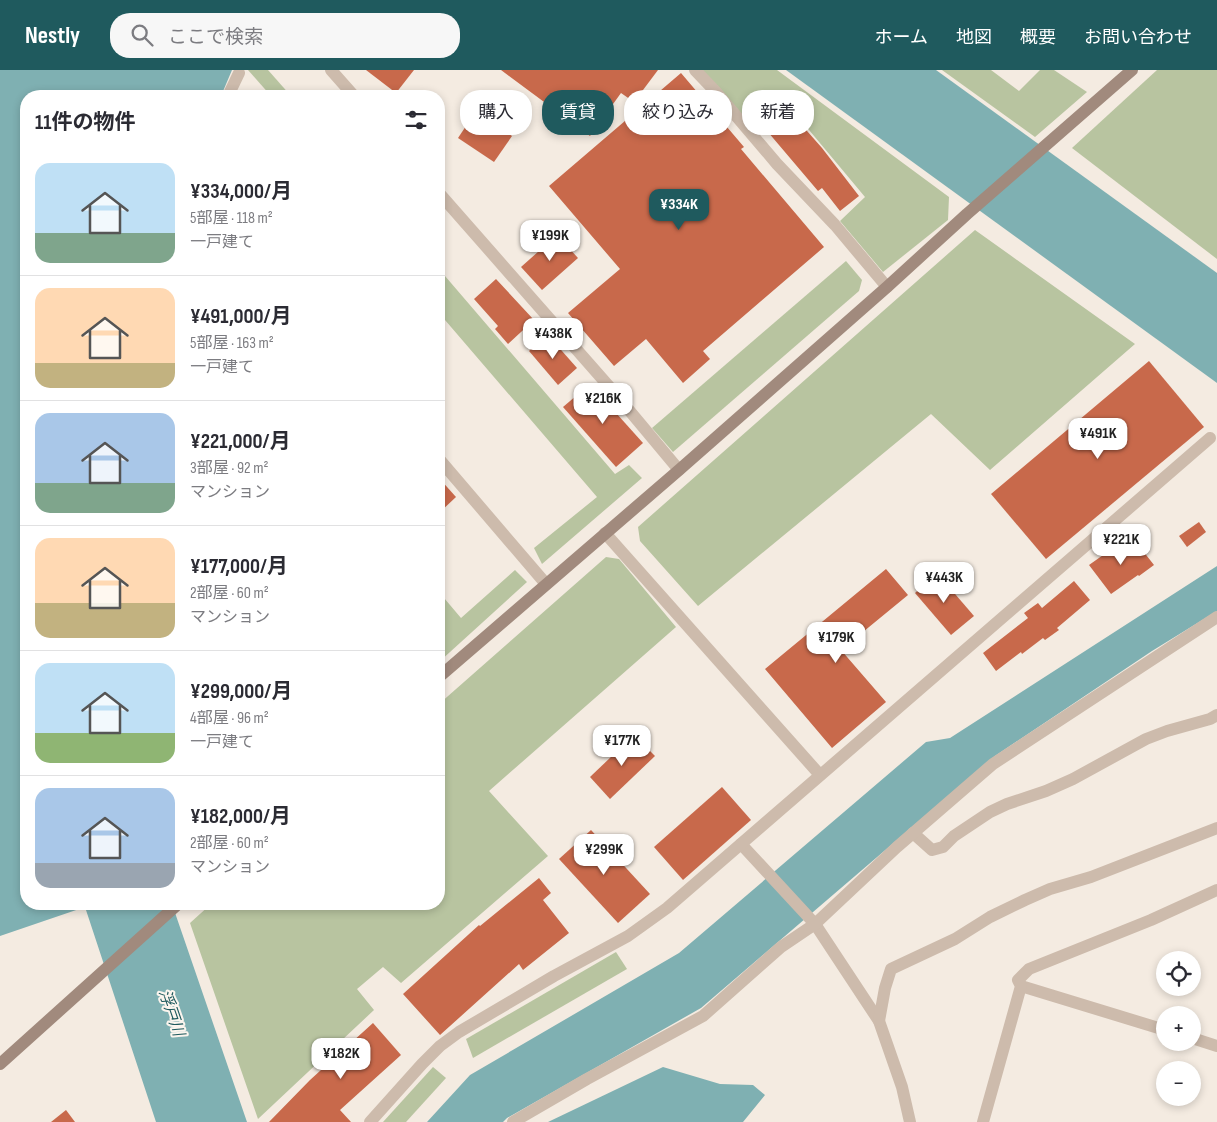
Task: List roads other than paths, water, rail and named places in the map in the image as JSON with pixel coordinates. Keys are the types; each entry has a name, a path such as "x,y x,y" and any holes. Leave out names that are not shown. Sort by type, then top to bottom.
{"street":[{"path":"330,70 348,90"},
{"path":"695,70 777,164 835,225 887,288"},
{"path":"445,672 887,288 1132,70"},
{"path":"231,90 240,73"},
{"path":"445,200 613,391 679,470"},
{"path":"370,1122 422,1064 446,1041 554,976 628,936 667,908 1210,438"},
{"path":"445,466 546,584"},
{"path":"605,533 820,775"},
{"path":"513,1122 703,1016 780,948 815,924 913,833 993,764 1217,617"},
{"path":"913,833 932,850 943,847 954,836 990,812 1073,779 1146,739 1210,719 1217,715"},
{"path":"879,1021 891,969 955,939 990,917 1050,889 1091,877 1217,828"},
{"path":"741,844 815,924 879,1021 902,1087 910,1122"},
{"path":"983,1122 1021,986 1018,980 1029,969 1151,920 1217,890"},
{"path":"0,1064 171,910"},
{"path":"1021,986 1156,1027"},
{"path":"1201,1041 1217,1046"}],"water":[{"path":"0,70 232,70 224,90 20,90 20,910 76,910 0,936"},
{"path":"786,70 936,70 1217,273 1217,383 814,90"},
{"path":"1217,566 1217,611 1152,651 995,756 701,1008 503,1122 427,1122 470,1075 679,953 926,742 950,738"},
{"name":"浮戸川","path":"86,910 174,910 247,1122 156,1122"},
{"path":"663,1067 720,1084 753,1085 765,1095 743,1122 548,1122"}]}
